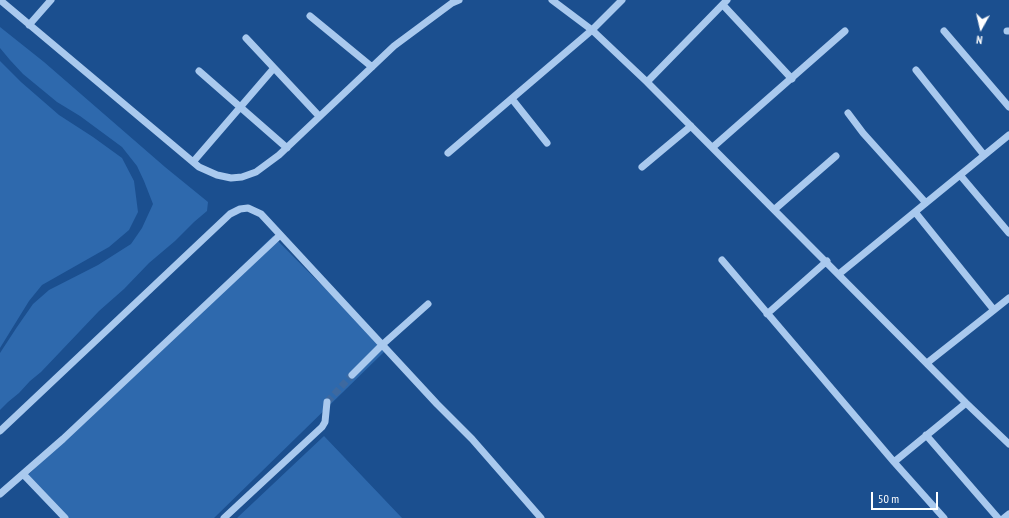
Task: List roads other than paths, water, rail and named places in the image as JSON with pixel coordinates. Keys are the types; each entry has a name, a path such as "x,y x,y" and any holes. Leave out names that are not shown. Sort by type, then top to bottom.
{"street":[{"path":"0,0 199,167 217,175 231,178 242,177 256,172 287,148 394,46 454,1"},
{"path":"29,25 51,0"},
{"path":"552,0 592,30 647,82 775,209 927,364 1009,444"},
{"path":"448,153 592,30 622,0"},
{"path":"647,82 725,2 792,79"},
{"path":"310,16 372,67"},
{"path":"713,147 845,31"},
{"path":"944,31 1009,107"},
{"path":"246,38 320,116"},
{"path":"193,162 274,68"},
{"path":"916,70 984,156"},
{"path":"199,71 287,148"},
{"path":"512,99 547,143"},
{"path":"848,113 926,203"},
{"path":"642,167 691,126"},
{"path":"839,274 1009,135"},
{"path":"775,209 836,156"},
{"path":"960,175 1009,234"},
{"path":"0,431 230,214 240,209 248,208 261,214 279,236 437,404 472,439 541,518"},
{"path":"915,212 994,310"},
{"path":"0,494 63,439 279,236"},
{"path":"722,260 894,462 944,518"},
{"path":"767,314 826,261"},
{"path":"927,364 1009,298"},
{"path":"352,376 382,345 428,304"},
{"path":"224,518 322,427 325,422 327,402"},
{"path":"894,462 966,402"},
{"path":"926,435 998,518"},
{"path":"23,474 65,518"},
{"path":"1004,518 1009,514"}],"tunnel":[{"path":"327,402 352,375"}]}
